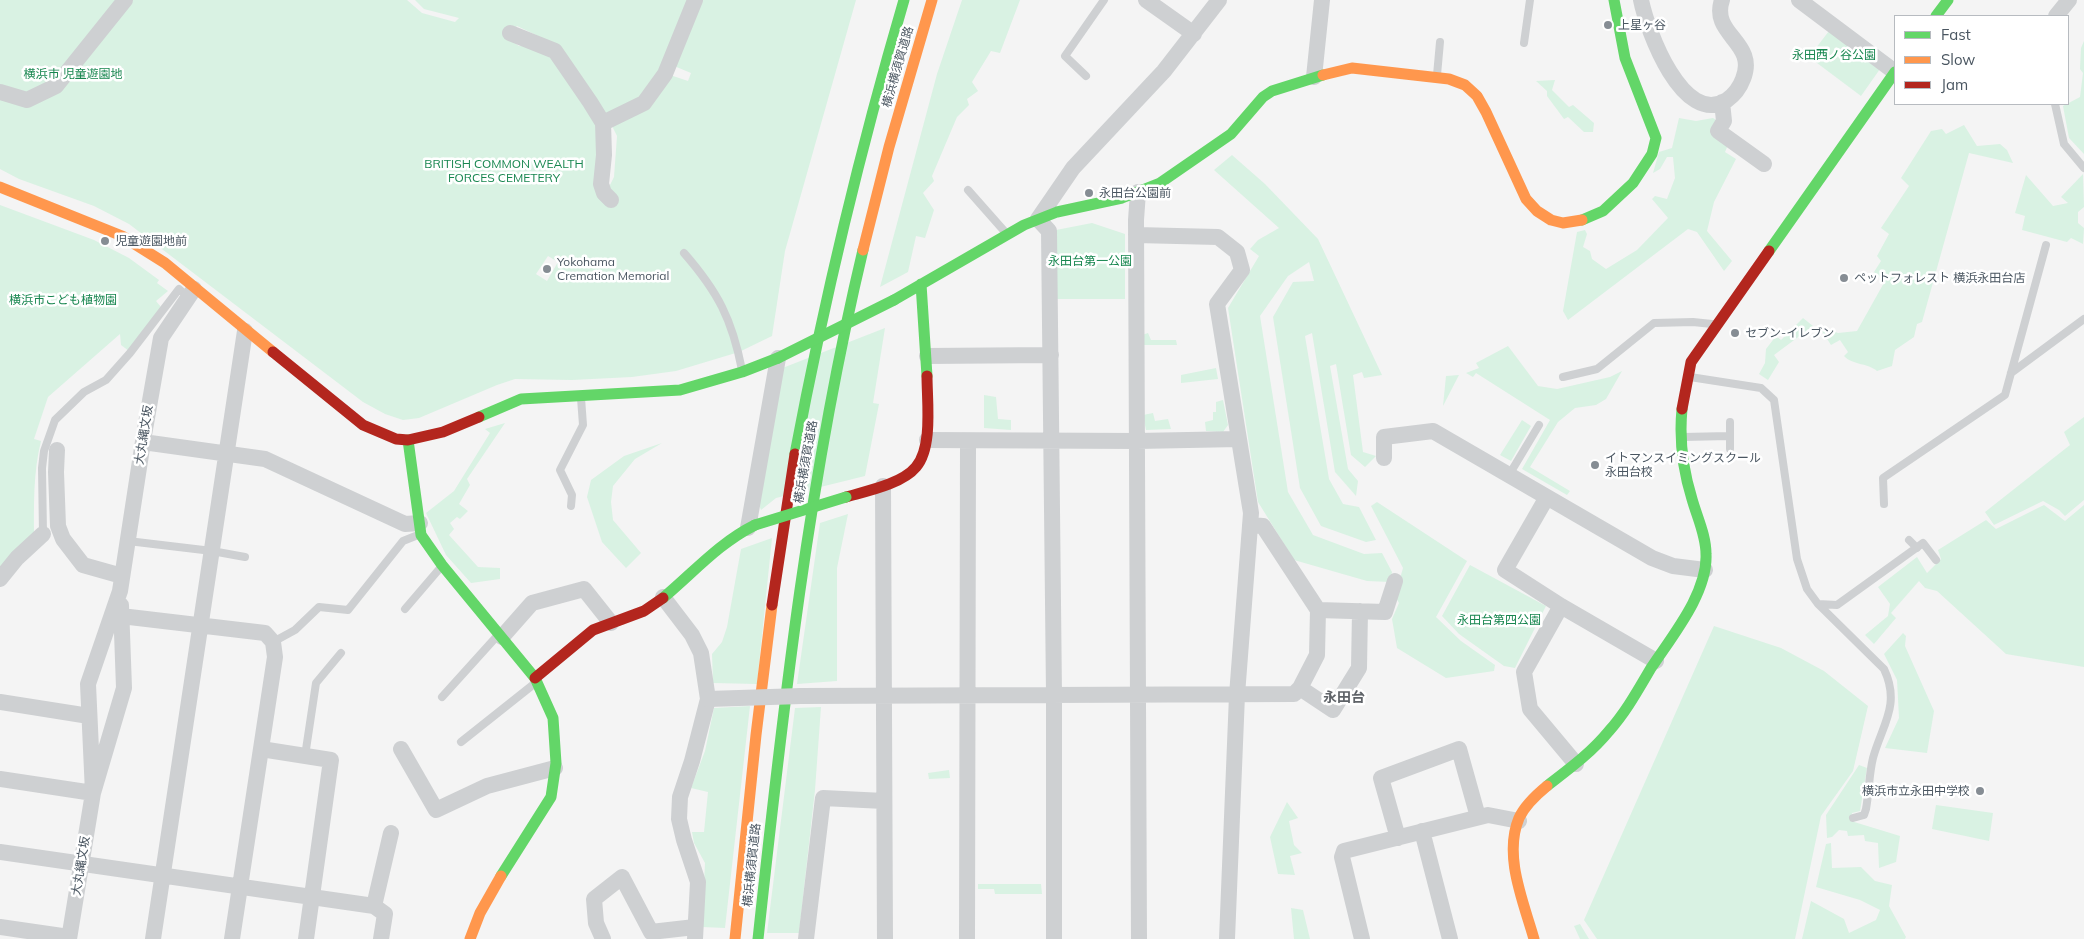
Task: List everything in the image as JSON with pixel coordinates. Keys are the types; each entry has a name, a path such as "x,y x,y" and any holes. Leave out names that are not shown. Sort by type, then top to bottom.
{"main road":[{"name":"横浜横須賀道路","path":"735,939 755,732 782,540 806,396 846,212 902,0"},
{"name":"横浜横須賀道路","path":"758,939 780,729 808,530 832,394 869,222 909,74 932,0"},
{"path":"909,74 937,0"},
{"path":"0,187 122,236 165,263 192,293 245,331 363,425 396,439 408,440 443,432 521,399 680,390 742,372 778,358 894,300 1007,234 1038,219 1057,212 1122,198 1160,183 1230,134 1264,97 1272,91 1338,70 1352,68 1437,77 1465,85 1477,96 1526,199 1537,211 1551,220 1563,223 1578,222 1590,218 1603,211 1633,183 1652,154 1656,138 1625,58 1614,0"},
{"path":"1534,939 1513,853 1514,839 1519,821 1531,800 1576,764 1609,732 1621,717 1698,592 1705,570 1707,552 1702,525 1693,502 1682,453 1681,405 1691,362 1717,325 1802,192 1894,73"},
{"path":"536,680 601,626 655,604 699,564 751,526 883,486 904,476 916,467 923,455 927,440 927,356 921,284"},
{"path":"408,440 420,529 442,565 536,680 553,718 556,768 551,797 497,883 480,913 470,939"}],"street":[{"path":"0,92 27,100 56,86 125,0"},
{"path":"603,123 644,102 670,69 695,0"},
{"path":"1146,0 1194,34"},
{"path":"1054,939 1054,694 1049,231 1038,219 1073,168 1164,71 1219,0"},
{"path":"1314,77 1322,0"},
{"path":"1641,0 1657,50 1677,82 1693,99 1704,104 1722,102 1735,93 1741,84 1747,62 1744,52 1721,20 1720,6 1722,0"},
{"path":"1800,0 1894,71"},
{"path":"2057,15 2069,0"},
{"path":"510,33 555,51 572,73 603,123 604,155 600,184 604,193 611,200"},
{"path":"1722,102 1724,121 1718,131 1764,164"},
{"path":"1138,192 1136,235 1139,939"},
{"path":"1136,235 1218,237 1237,252 1242,270 1217,304 1251,513 1237,695 1227,939"},
{"name":"大丸縄文坂","path":"92,792 88,684 121,583 161,338 192,293"},
{"path":"153,939 245,331"},
{"path":"927,356 1051,355"},
{"path":"751,526 778,358"},
{"path":"1384,458 1384,437 1433,431 1652,558 1673,566 1705,570"},
{"path":"927,440 968,442 1239,439"},
{"path":"143,442 265,460 405,524 420,529"},
{"path":"967,939 968,442"},
{"path":"57,450 58,526 63,539 83,565 121,583"},
{"path":"883,486 885,939"},
{"path":"1548,497 1505,570 1656,661"},
{"path":"708,698 1054,694 1294,694 1300,688 1317,655 1318,610 1263,526 1250,525"},
{"path":"0,579 17,558 43,534"},
{"path":"1318,610 1385,612 1395,581"},
{"name":"大丸縄文坂","path":"69,938 92,792 124,688 121,583"},
{"path":"500,635 532,603 584,589 611,623"},
{"path":"603,939 596,923 594,898 622,878 645,936 695,933 698,882 684,840 679,819 679,804 708,698 701,653 692,635 663,597"},
{"path":"1562,606 1524,672 1530,709 1576,764"},
{"path":"1300,688 1333,710 1359,668 1360,611"},
{"path":"121,616 265,633 273,642 275,657 232,939"},
{"path":"0,702 90,716"},
{"path":"261,749 331,760 306,939"},
{"path":"401,749 436,810 487,786 556,768"},
{"path":"1398,838 1381,778 1458,749 1478,817"},
{"path":"0,779 92,792"},
{"path":"806,939 823,798 884,801"},
{"path":"1362,939 1342,857 1344,851 1488,814 1519,821"},
{"path":"1422,831 1450,939"},
{"path":"374,906 391,833"},
{"path":"0,852 374,906 385,914 381,939"},
{"path":"0,927 69,938"}],"lane":[{"path":"1086,76 1066,56 1104,0"},
{"path":"1524,43 1530,0"},
{"path":"1437,77 1440,42"},
{"path":"2055,105 2064,144 2084,168"},
{"path":"968,190 1007,234"},
{"path":"1884,504 1883,478 2005,394 2046,245"},
{"path":"684,253 701,272 731,324 742,372"},
{"path":"43,534 42,468 44,451 55,420 84,392 106,380 130,353 180,289 192,293"},
{"path":"2011,373 2084,319"},
{"path":"1563,376 1597,369 1654,323 1694,322 1717,325"},
{"path":"1688,376 1761,388 1774,400 1797,559 1807,589 1818,604 1884,669 1889,680 1891,696 1887,723 1873,759 1866,809 1864,814 1854,818"},
{"path":"572,506 572,495 560,470 583,425 581,396"},
{"path":"1730,422 1730,449"},
{"path":"1510,475 1539,425"},
{"path":"1681,437 1729,436"},
{"path":"273,642 295,630 319,606 348,610 403,541 420,529"},
{"path":"1909,540 1917,548"},
{"path":"128,542 212,551 245,557"},
{"path":"1818,604 1837,605 1923,543 1936,560"},
{"path":"405,609 442,565"},
{"path":"442,697 500,635"},
{"path":"305,756 316,683 341,653"},
{"path":"461,742 536,680"}],"green space":[{"path":"0,0 407,0 422,13 455,22 459,18 424,9 415,0 856,0 785,251 772,336 739,352 676,371 632,377 572,380 515,379 419,418 403,420 385,414 363,402 129,224 94,206 19,179 0,169","holes":["517,26 557,45 609,120 617,136 614,177 608,189 594,115 551,51 536,46 519,46 506,37","674,66 691,73 688,81 670,75","548,256 558,262 547,281 536,274"]},
{"path":"962,0 1020,0 1000,53 991,51 972,82 978,91 967,99 969,105 957,117 932,176 934,181 923,193 934,210 925,238 916,236 908,272 880,287 937,74"},
{"name":"永田西ノ谷公園","path":"1829,31 1880,69 1861,96 1809,57"},
{"path":"2084,41 2084,154 2069,138 2063,106 2069,105 2069,103 2080,97 2083,73 2080,69 2081,48"},
{"path":"1555,80 1552,90 1569,107 1573,105 1594,123 1593,132 1584,132 1568,117 1564,119 1547,96 1547,91 1536,81"},
{"path":"1679,118 1696,121 1713,118 1719,122 1728,145 1725,152 1736,159 1714,202 1707,231 1732,261 1724,271 1697,232 1688,229 1568,320 1563,311 1577,232 1585,230 1587,234 1583,247 1590,251 1592,259 1606,269 1637,250 1668,218 1652,199 1655,196 1667,199 1675,178 1673,157 1667,157 1660,169 1653,173 1659,152 1672,148"},
{"path":"1964,125 1977,146 2000,144 2007,150 2013,163 1969,153 1922,322 1917,324 1914,337 1895,350 1892,366 1877,371 1851,361 1844,356 1848,352 1840,340 1831,345 1818,325 1838,333 1857,331 1885,281 1874,272 1881,261 1877,256 1889,234 1881,228 1909,186 1901,178 1931,131 1942,129 1946,134"},
{"path":"1232,155 1265,184 1318,239 1382,375 1364,378 1362,372 1353,375 1363,452 1376,456 1365,467 1351,455 1336,364 1330,366 1348,469 1358,481 1356,496 1335,472 1312,333 1305,336 1329,479 1343,504 1359,507 1376,540 1366,542 1321,526 1300,488 1273,317 1293,282 1314,281 1309,262 1288,276 1260,316 1288,492 1313,535 1364,554 1382,553 1392,572 1390,582 1367,581 1294,560 1258,502 1228,308 1259,256 1250,249 1258,240 1279,228 1214,170"},
{"path":"2083,174 2084,207 2078,212 2078,223 2084,228 2083,244 2071,238 2067,242 2022,230 2025,216 2015,213 2026,175 2053,206 2068,203 2061,197"},
{"name":"横浜市こども植物園","path":"0,205 94,240 129,258 159,280 157,283 168,291 156,301 161,307 129,351 121,345 120,334 48,397 34,439 41,441 35,477 34,537 0,571"},
{"name":"永田台第一公園","path":"1092,223 1125,234 1125,299 1054,299 1056,230"},
{"path":"1803,318 1813,326 1774,355 1779,362 1768,380 1759,374 1765,363 1766,349 1776,336 1781,340"},
{"path":"885,328 873,403 879,404 865,476 776,498 761,510 758,502 780,369"},
{"path":"1148,333 1151,340 1176,340 1177,345 1143,345 1142,335"},
{"path":"1508,346 1538,386 1557,389 1610,377 1622,371 1606,399 1596,405 1575,408 1558,422 1530,467 1570,491 1567,495 1522,469 1550,420 1476,373 1473,377 1466,373 1479,368 1476,363"},
{"path":"1216,368 1218,379 1181,383 1181,375"},
{"path":"1459,375 1443,406 1446,376"},
{"path":"984,395 996,397 998,419 1011,420 1011,430 984,428"},
{"path":"1223,400 1228,425 1223,432 1206,431 1205,422 1213,420 1213,412 1216,412 1216,402"},
{"path":"1153,413 1155,421 1168,419 1171,429 1146,430 1143,415"},
{"path":"2084,417 2084,500 2065,516 2059,510 2043,501 1994,525 1985,512 2070,445 2064,432"},
{"path":"1522,420 1531,426 1511,461 1500,455"},
{"path":"505,423 467,479 470,485 459,504 468,511 460,519 457,517 450,523 454,529 449,535 478,567 500,568 500,579 471,583 446,555 426,513 454,491 490,433 485,429"},
{"path":"662,443 635,459 613,486 611,502 613,520 641,553 626,568 602,542 587,497 591,480 624,456"},
{"path":"1377,502 1467,561 1436,617 1461,641 1495,665 1494,671 1446,678 1397,648 1392,619 1399,603 1395,596 1403,568 1371,506"},
{"path":"2044,505 2065,521 2084,505 2084,667 2006,654 1937,591 1925,588 1919,581 1891,613 1896,618 1874,644 1865,635 1888,616 1890,604 1878,587 1917,557 1927,573 1941,559 1938,550 1986,520 1996,529"},
{"path":"848,514 837,568 837,681 797,684 820,523"},
{"path":"772,538 757,684 713,683 712,654 722,642 727,627 741,549"},
{"name":"永田台第四公園","path":"1470,565 1546,606 1515,668 1504,666 1459,634 1442,616"},
{"path":"1714,626 1781,648 1824,671 1868,706 1853,771 1821,816 1795,939 1597,939 1584,920"},
{"path":"1903,633 1906,636 1905,646 1934,711 1927,753 1885,748 1899,718 1897,680 1884,654"},
{"path":"750,706 725,928 702,927 705,863 694,843 692,832 704,832 708,792 691,788 705,751 714,708"},
{"path":"821,707 815,790 799,933 767,933 795,708"},
{"path":"1859,765 1867,768 1860,811 1852,813 1851,821 1900,836 1896,862 1879,868 1878,843 1865,841 1864,835 1848,836 1847,831 1839,830 1832,837 1827,838 1826,815"},
{"path":"949,770 950,778 929,779 928,773"},
{"path":"1287,802 1298,818 1289,821 1294,845 1302,853 1290,856 1295,875 1278,874 1270,837"},
{"path":"1936,805 1993,813 1989,841 1932,829"},
{"path":"1831,843 1832,868 1861,867 1875,881 1892,885 1889,906 1906,937 1905,939 1802,939 1811,901 1844,919 1849,933 1876,920 1880,910 1860,900 1816,887 1826,844"},
{"path":"978,884 1041,884 1042,894 995,894 994,889 978,889"},
{"path":"1291,908 1303,910 1310,939 1294,939"},
{"path":"1580,924 1589,939 1580,939 1574,926"}],"traffic: fast":[{"path":"795,454 844,226 872,113 904,0"},
{"path":"1582,220 1603,211 1633,183 1652,154 1656,138 1625,58 1614,0"},
{"path":"1937,15 1948,0"},
{"path":"1769,251 1894,73"},
{"path":"894,300 1024,225 1057,212 1122,198 1160,183 1231,134 1263,97 1272,91 1323,75"},
{"path":"758,939 788,679 813,506 827,421 863,250"},
{"path":"921,284 927,376"},
{"path":"778,358 894,300"},
{"path":"479,417 521,399 680,390 742,372 778,358"},
{"path":"1547,786 1595,746 1621,716 1687,614 1701,584 1705,569 1706,547 1684,466 1681,443 1682,409"},
{"path":"408,440 421,535 442,565 535,678 553,718 556,763 551,797 501,876"},
{"path":"755,525 846,497"},
{"path":"663,598 718,549 755,525"}],"traffic: slow":[{"path":"863,250 889,147 932,0"},
{"path":"1323,75 1352,68 1449,79 1465,85 1477,96 1486,112 1526,199 1537,211 1551,220 1563,223 1582,220"},
{"path":"0,187 122,236 165,263 273,352"},
{"path":"735,939 756,735 772,605"},
{"path":"1534,939 1517,879 1513,848 1521,813 1531,800 1547,786"},
{"path":"470,939 480,913 501,876"}],"traffic: jam":[{"path":"1682,409 1691,362 1769,251"},
{"path":"273,352 363,425 396,439 408,440 443,432 479,417"},
{"path":"846,497 893,482 910,473 916,467 925,448 927,436 927,376"},
{"path":"772,605 795,454"},
{"path":"535,678 593,630 644,611 663,598"}],"place":[{"name":"上星ヶ谷","path":"1608,25"},
{"name":"永田台公園前","path":"1089,193"},
{"name":"児童遊園地前","path":"105,241"},
{"name":"Yokohama Cremation Memorial","path":"547,269"},
{"name":"ペットフォレスト 横浜永田台店","path":"1844,278"},
{"name":"セブン-イレブン","path":"1735,333"},
{"name":"イトマンスイミングスクール 永田台校","path":"1595,465"},
{"name":"横浜市立永田中学校","path":"1980,791"}],"district":[{"name":"永田台","path":"1344,698"}],"park label":[{"name":"横浜市 児童遊園地","path":"73,74"},
{"name":"BRITISH COMMON WEALTH FORCES CEMETERY","path":"504,171"}]}
